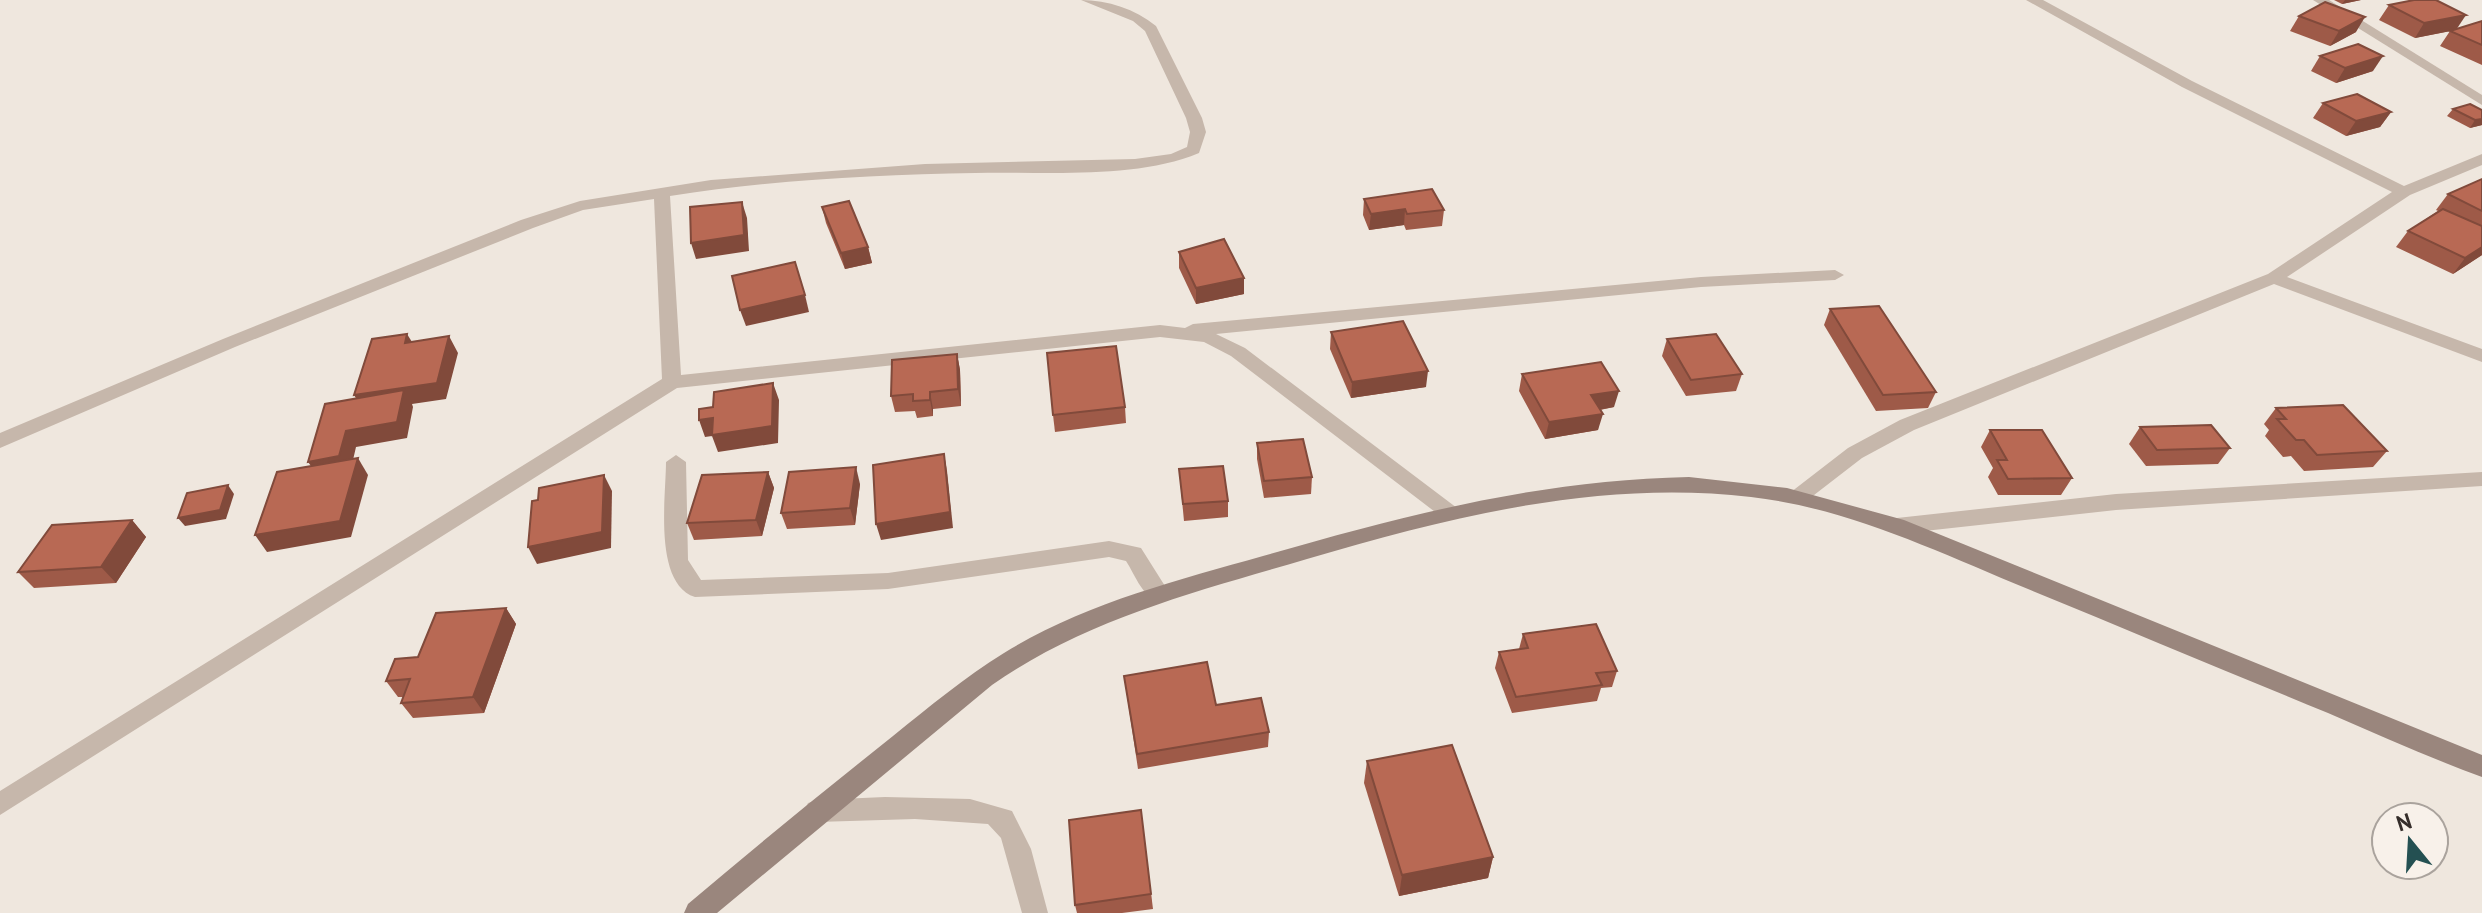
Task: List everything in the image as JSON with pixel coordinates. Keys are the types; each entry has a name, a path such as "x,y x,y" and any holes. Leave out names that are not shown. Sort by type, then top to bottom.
{"street":[{"path":"0,441 229,343 527,224 580,206 662,191 894,171 1156,162 1194,150 1198,132 1194,118 1151,29 1138,18 1088,0"},
{"path":"2033,0 2187,84 2404,192"},
{"path":"2320,0 2482,101"},
{"path":"1798,497 1855,453 1907,425 2274,278 2404,192 2482,159"},
{"path":"662,191 672,382"},
{"path":"0,804 672,382 1669,285 1835,275"},
{"path":"2274,278 2482,356"},
{"path":"1181,332 1208,337 1238,352 1450,513"},
{"path":"676,462 677,560 682,574 695,588 708,590 888,581 1109,549 1133,554 1159,594"},
{"path":"1897,526 1974,515 2197,496 2482,479"},
{"path":"697,913 817,811 987,676 1028,650 1084,622 1159,594 1450,513 1565,493 1641,485 1747,489 1798,497 1897,526 2482,766"},
{"path":"817,811 963,808 1001,817 1007,825 1035,913"}],"building":[{"path":"2436,0 2466,15 2424,23 2389,5"},
{"path":"2325,2 2365,17 2339,31 2299,16"},
{"path":"2482,21 2482,45 2450,31"},
{"path":"2358,44 2383,56 2345,68 2320,56"},
{"path":"2357,94 2391,112 2356,121 2323,103"},
{"path":"2470,104 2482,110 2482,119 2475,120 2453,109"},
{"path":"2482,179 2482,211 2448,194"},
{"path":"1432,189 1444,210 1407,214 1405,209 1371,214 1364,199"},
{"path":"849,201 868,247 841,253 822,207"},
{"path":"742,202 744,235 691,243 690,207"},
{"path":"2443,209 2482,226 2482,247 2465,258 2408,231"},
{"path":"1224,239 1244,278 1196,288 1179,252"},
{"path":"795,262 805,295 740,310 732,276"},
{"path":"1879,306 1936,392 1883,395 1830,309"},
{"path":"1403,321 1428,371 1352,382 1331,332"},
{"path":"407,334 405,343 449,336 437,383 354,395 372,339"},
{"path":"1716,334 1742,374 1691,380 1667,339"},
{"path":"1116,346 1125,407 1053,415 1047,353"},
{"path":"957,354 958,389 930,392 930,400 913,401 913,394 891,396 892,360"},
{"path":"1601,362 1619,391 1591,395 1603,414 1549,422 1522,374"},
{"path":"773,383 772,426 712,435 713,418 699,420 699,409 713,407 714,392"},
{"path":"404,390 397,422 346,431 339,456 308,462 325,404"},
{"path":"2343,405 2387,451 2317,455 2304,440 2296,440 2277,419 2286,419 2276,408"},
{"path":"2211,425 2230,448 2157,450 2140,427"},
{"path":"1990,430 2042,430 2072,478 2008,479 1997,460 2007,460"},
{"path":"1303,439 1312,477 1264,481 1257,443"},
{"path":"944,454 950,512 876,524 873,465"},
{"path":"358,458 340,521 255,535 277,472"},
{"path":"1223,466 1228,501 1183,504 1179,469"},
{"path":"856,467 850,508 781,513 789,472"},
{"path":"768,472 756,520 687,523 702,475"},
{"path":"604,475 602,532 528,547 532,501 538,500 539,488"},
{"path":"228,485 220,510 178,518 187,493"},
{"path":"132,520 101,567 18,572 52,525"},
{"path":"506,608 473,697 401,703 410,679 386,681 395,659 418,657 436,613"},
{"path":"1596,624 1617,671 1596,673 1602,685 1516,697 1499,652 1528,648 1523,634"},
{"path":"1207,662 1216,705 1261,698 1269,732 1137,754 1124,676"},
{"path":"1452,745 1493,857 1402,875 1367,761"},
{"path":"1141,810 1151,894 1075,905 1069,820"}]}
